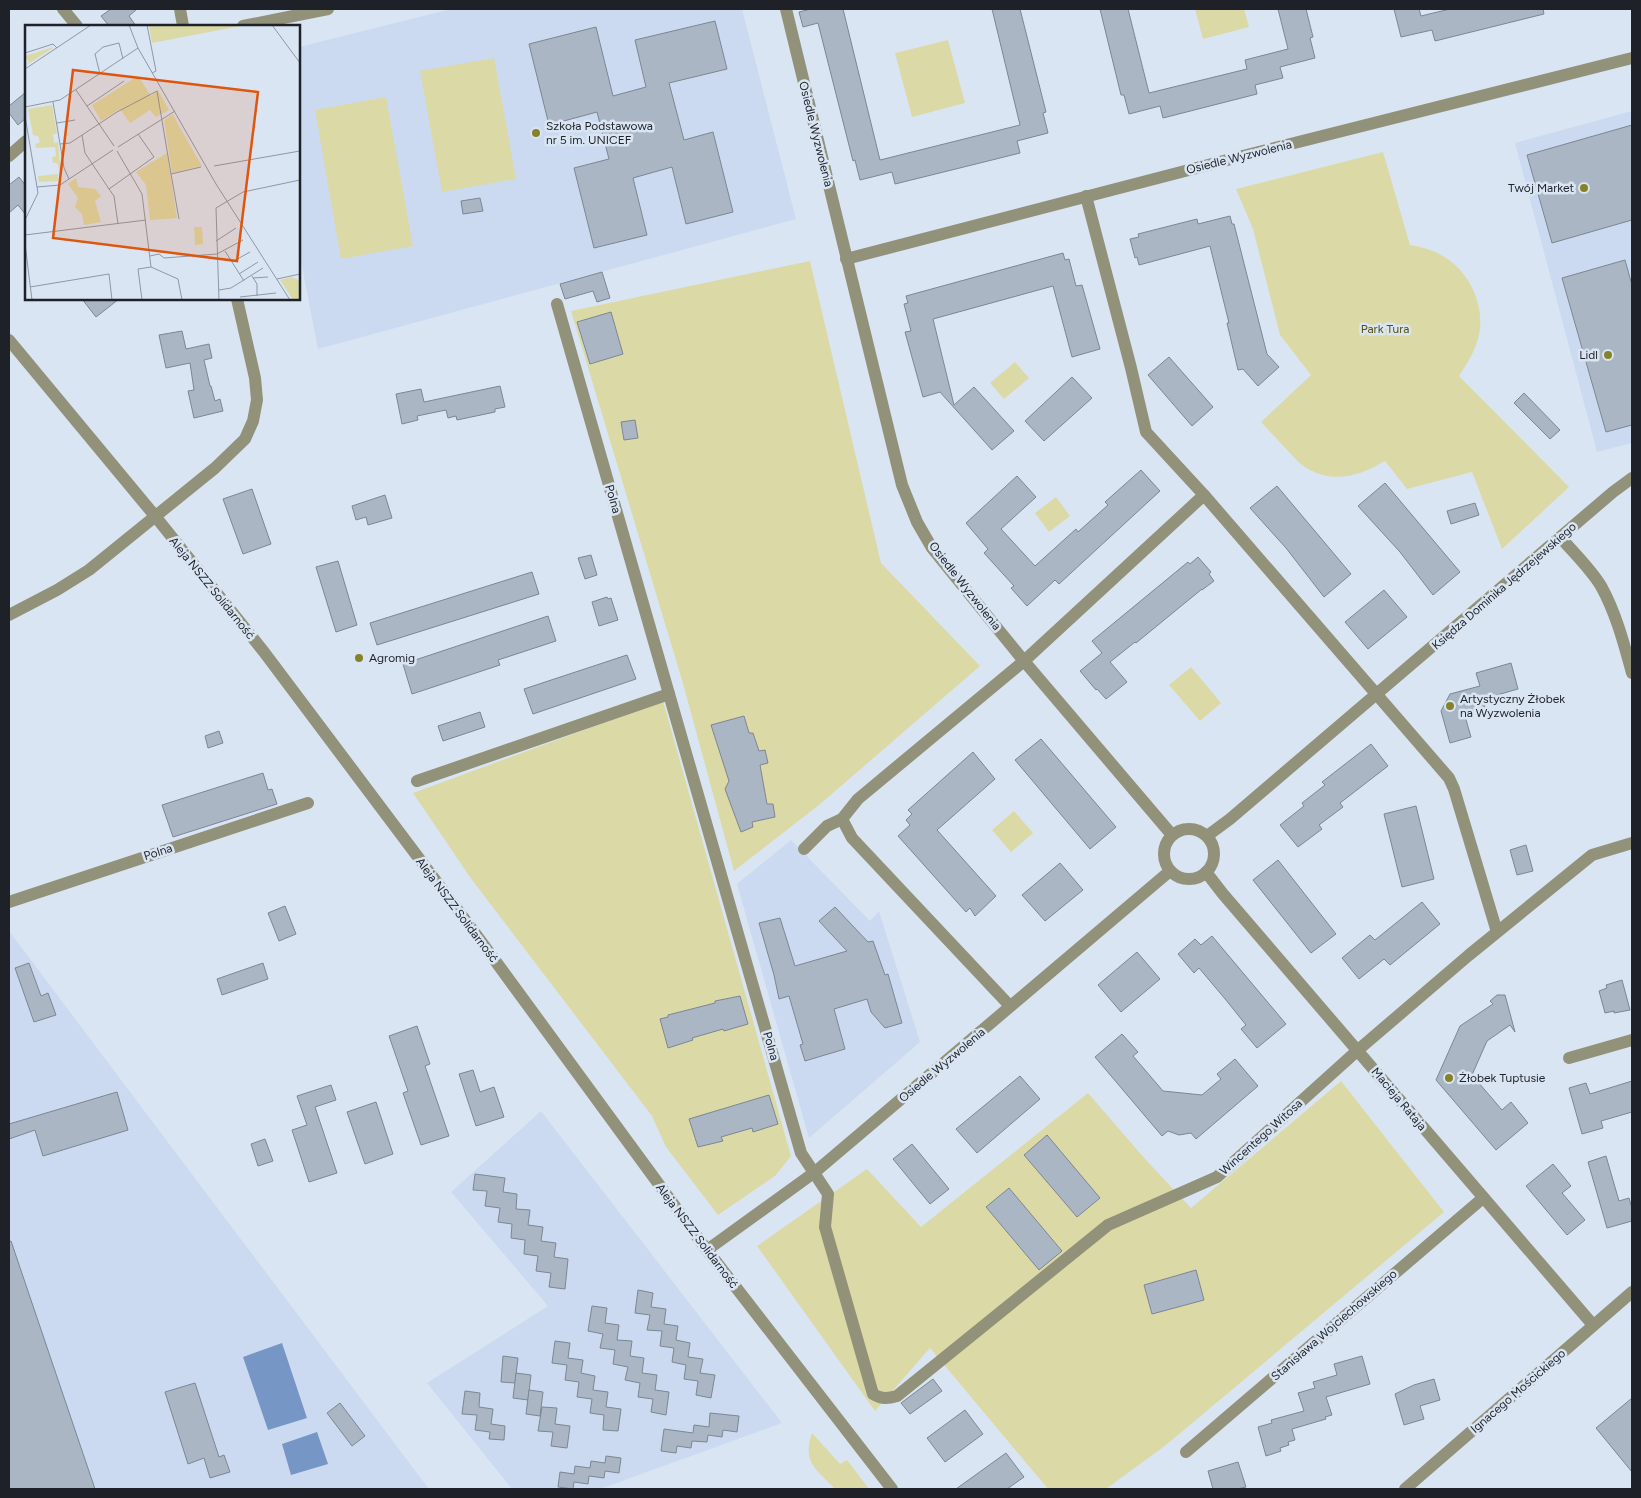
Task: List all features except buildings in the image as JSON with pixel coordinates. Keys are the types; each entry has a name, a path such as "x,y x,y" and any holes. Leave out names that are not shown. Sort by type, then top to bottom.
{"street":[{"path":"63,9 76,25"},
{"path":"180,9 183,25"},
{"path":"248,25 328,9"},
{"name":"Osiedle Wyzwolenia","path":"786,9 902,485 917,522 932,548 1024,661 1172,835"},
{"name":"Osiedle Wyzwolenia","path":"846,258 1632,58"},
{"path":"9,156 25,142"},
{"path":"1086,196 1146,432 1204,494 1449,778 1454,789 1497,932"},
{"path":"9,615 57,590 89,570 232,453 245,439 250,430 257,400 255,378 237,300"},
{"name":"Polna","path":"557,304 801,1153 828,1194 825,1227 873,1394"},
{"name":"Aleja NSZZ Solidarność","path":"9,340 264,652 463,918 707,1250 892,1489"},
{"name":"Księdza Dominika Jędrzejewskiego","path":"1377,695 1613,492 1632,478"},
{"path":"804,849 827,826 842,819 858,799 1024,661 1204,494"},
{"path":"1561,538 1593,574 1604,593 1619,627 1632,674"},
{"path":"417,781 670,694"},
{"path":"1207,836 1230,819 1377,695"},
{"name":"Polna","path":"9,902 308,803"},
{"path":"842,819 852,838 1010,1006"},
{"path":"1190,828 1199,830 1207,836 1213,844 1214,854 1212,864 1206,872 1198,878 1188,879 1178,877 1170,871 1165,862 1163,852 1166,842 1172,835 1180,830 1190,828"},
{"name":"Wincentego Witosa","path":"873,1394 879,1398 887,1399 897,1396 1108,1225 1216,1177 1358,1050 1497,932 1592,855 1632,843"},
{"name":"Osiedle Wyzwolenia","path":"707,1250 815,1172 1170,871"},
{"name":"Macieja Rataja","path":"1206,872 1593,1325"},
{"path":"1569,1058 1632,1040"},
{"name":"Stanisława Wojciechowskiego","path":"1186,1452 1483,1198"},
{"name":"Ignacego Mościckiego","path":"1405,1489 1632,1292"}],"shaded area":[{"name":"Szkoła Podstawowa nr 5 im. UNICEF","path":"451,9 742,9 796,219 318,349 300,256 300,47"},
{"path":"1632,111 1632,443 1597,452 1515,143"},
{"path":"791,840 870,921 879,911 920,1042 809,1138 737,884"},
{"path":"9,931 429,1489 9,1489"},
{"path":"541,1111 782,1423 600,1489 512,1489 427,1383 548,1306 451,1192"}],"green space":[{"path":"1195,9 1244,9 1249,27 1203,39"},
{"path":"948,40 965,103 912,117 895,53"},
{"path":"494,58 516,179 442,192 420,71"},
{"path":"386,97 413,246 341,259 315,110"},
{"name":"Park Tura","path":"1383,152 1410,245 1435,252 1453,263 1462,272 1475,293 1480,318 1480,330 1469,360 1459,376 1569,487 1502,549 1472,472 1407,489 1385,461 1354,475 1333,477 1323,475 1312,471 1300,463 1261,422 1311,375 1280,335 1253,229 1236,189"},
{"path":"810,261 881,563 980,666 819,805 734,871 682,680 571,311"},
{"path":"1015,362 1029,378 1004,399 990,383"},
{"path":"1056,497 1070,516 1049,532 1035,513"},
{"path":"1191,667 1221,703 1200,721 1169,685"},
{"path":"663,701 791,1156 775,1176 718,1215 666,1147 652,1116 472,880 413,793"},
{"path":"1014,811 1033,833 1011,852 992,830"},
{"path":"1341,1081 1444,1212 1166,1445 1106,1489 1048,1489 930,1348 875,1411 757,1246 867,1169 921,1227 1088,1093 1191,1208"},
{"path":"812,1433 840,1464 847,1460 869,1489 834,1488 812,1464 809,1443"}],"water":[{"path":"282,1343 307,1418 268,1430 243,1357"},
{"path":"317,1432 328,1464 291,1475 282,1444"}],"place":[{"name":"Szkoła Podstawowa nr 5 im. UNICEF","path":"536,133"},
{"name":"Twój Market","path":"1584,188"},
{"name":"Lidl","path":"1608,355"},
{"name":"Agromig","path":"359,658"},
{"name":"Artystyczny Żłobek na Wyzwolenia","path":"1450,706"},
{"name":"Żłobek Tuptusie","path":"1449,1078"}]}
